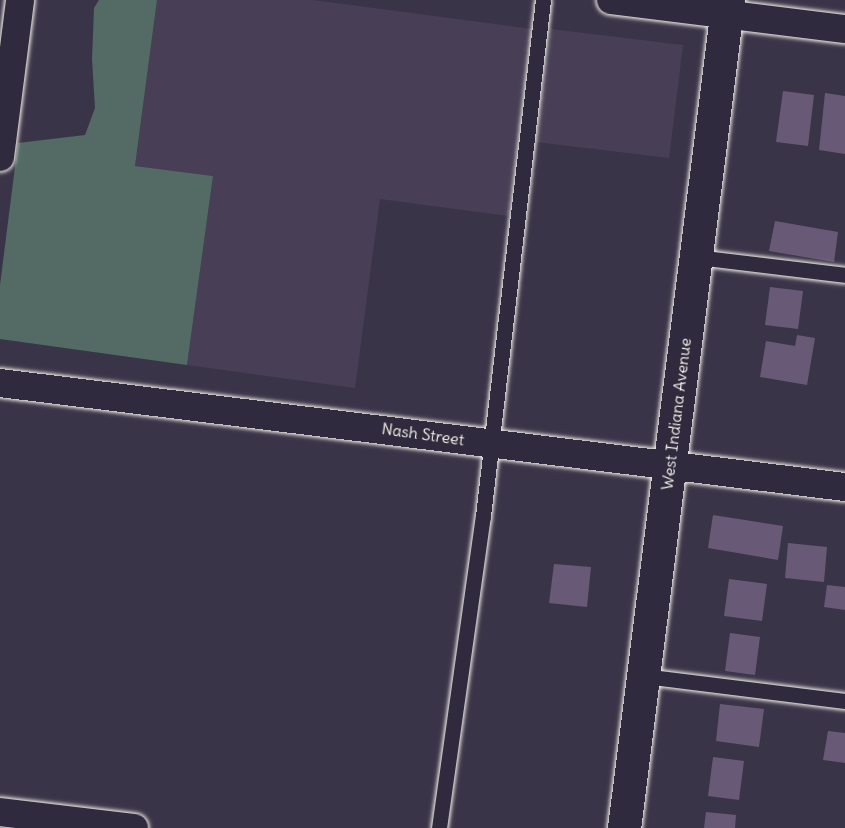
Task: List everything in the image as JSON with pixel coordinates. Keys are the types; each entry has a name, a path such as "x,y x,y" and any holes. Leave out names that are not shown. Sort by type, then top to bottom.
{"street":[{"path":"0,157 20,0"},
{"path":"611,0 727,7 845,28"},
{"name":"West Indiana Avenue","path":"624,828 727,7"},
{"name":"Nash Street","path":"0,383 845,487"},
{"path":"0,812 134,828"}],"lane":[{"path":"439,828 491,444 543,0"},
{"path":"697,257 845,275"},
{"path":"644,676 845,701"}],"shaded area":[{"path":"157,0 313,0 532,29 508,216 380,199 355,388 187,365 213,176 135,166"},
{"path":"551,29 683,45 669,158 536,142"}],"green space":[{"path":"99,0 157,0 135,166 213,176 187,365 0,339 0,285 18,143 85,135 95,108 92,59 94,8"}],"building":[{"path":"783,91 814,95 808,146 776,142"},
{"path":"825,93 845,96 845,154 819,150"},
{"path":"775,221 838,232 834,262 769,251"},
{"path":"770,287 803,291 798,329 765,325"},
{"path":"797,335 815,338 807,385 760,377 766,341 795,346"},
{"path":"713,515 783,526 778,560 708,548"},
{"path":"788,543 827,547 824,582 785,578"},
{"path":"554,564 591,567 587,607 549,603"},
{"path":"729,579 767,584 762,621 724,616"},
{"path":"827,585 845,587 845,610 824,607"},
{"path":"730,633 760,637 755,675 725,671"},
{"path":"720,704 764,709 759,747 716,741"},
{"path":"828,731 845,733 845,763 823,760"},
{"path":"713,757 744,761 739,800 708,796"},
{"path":"706,812 736,815 735,828 704,828"}]}
